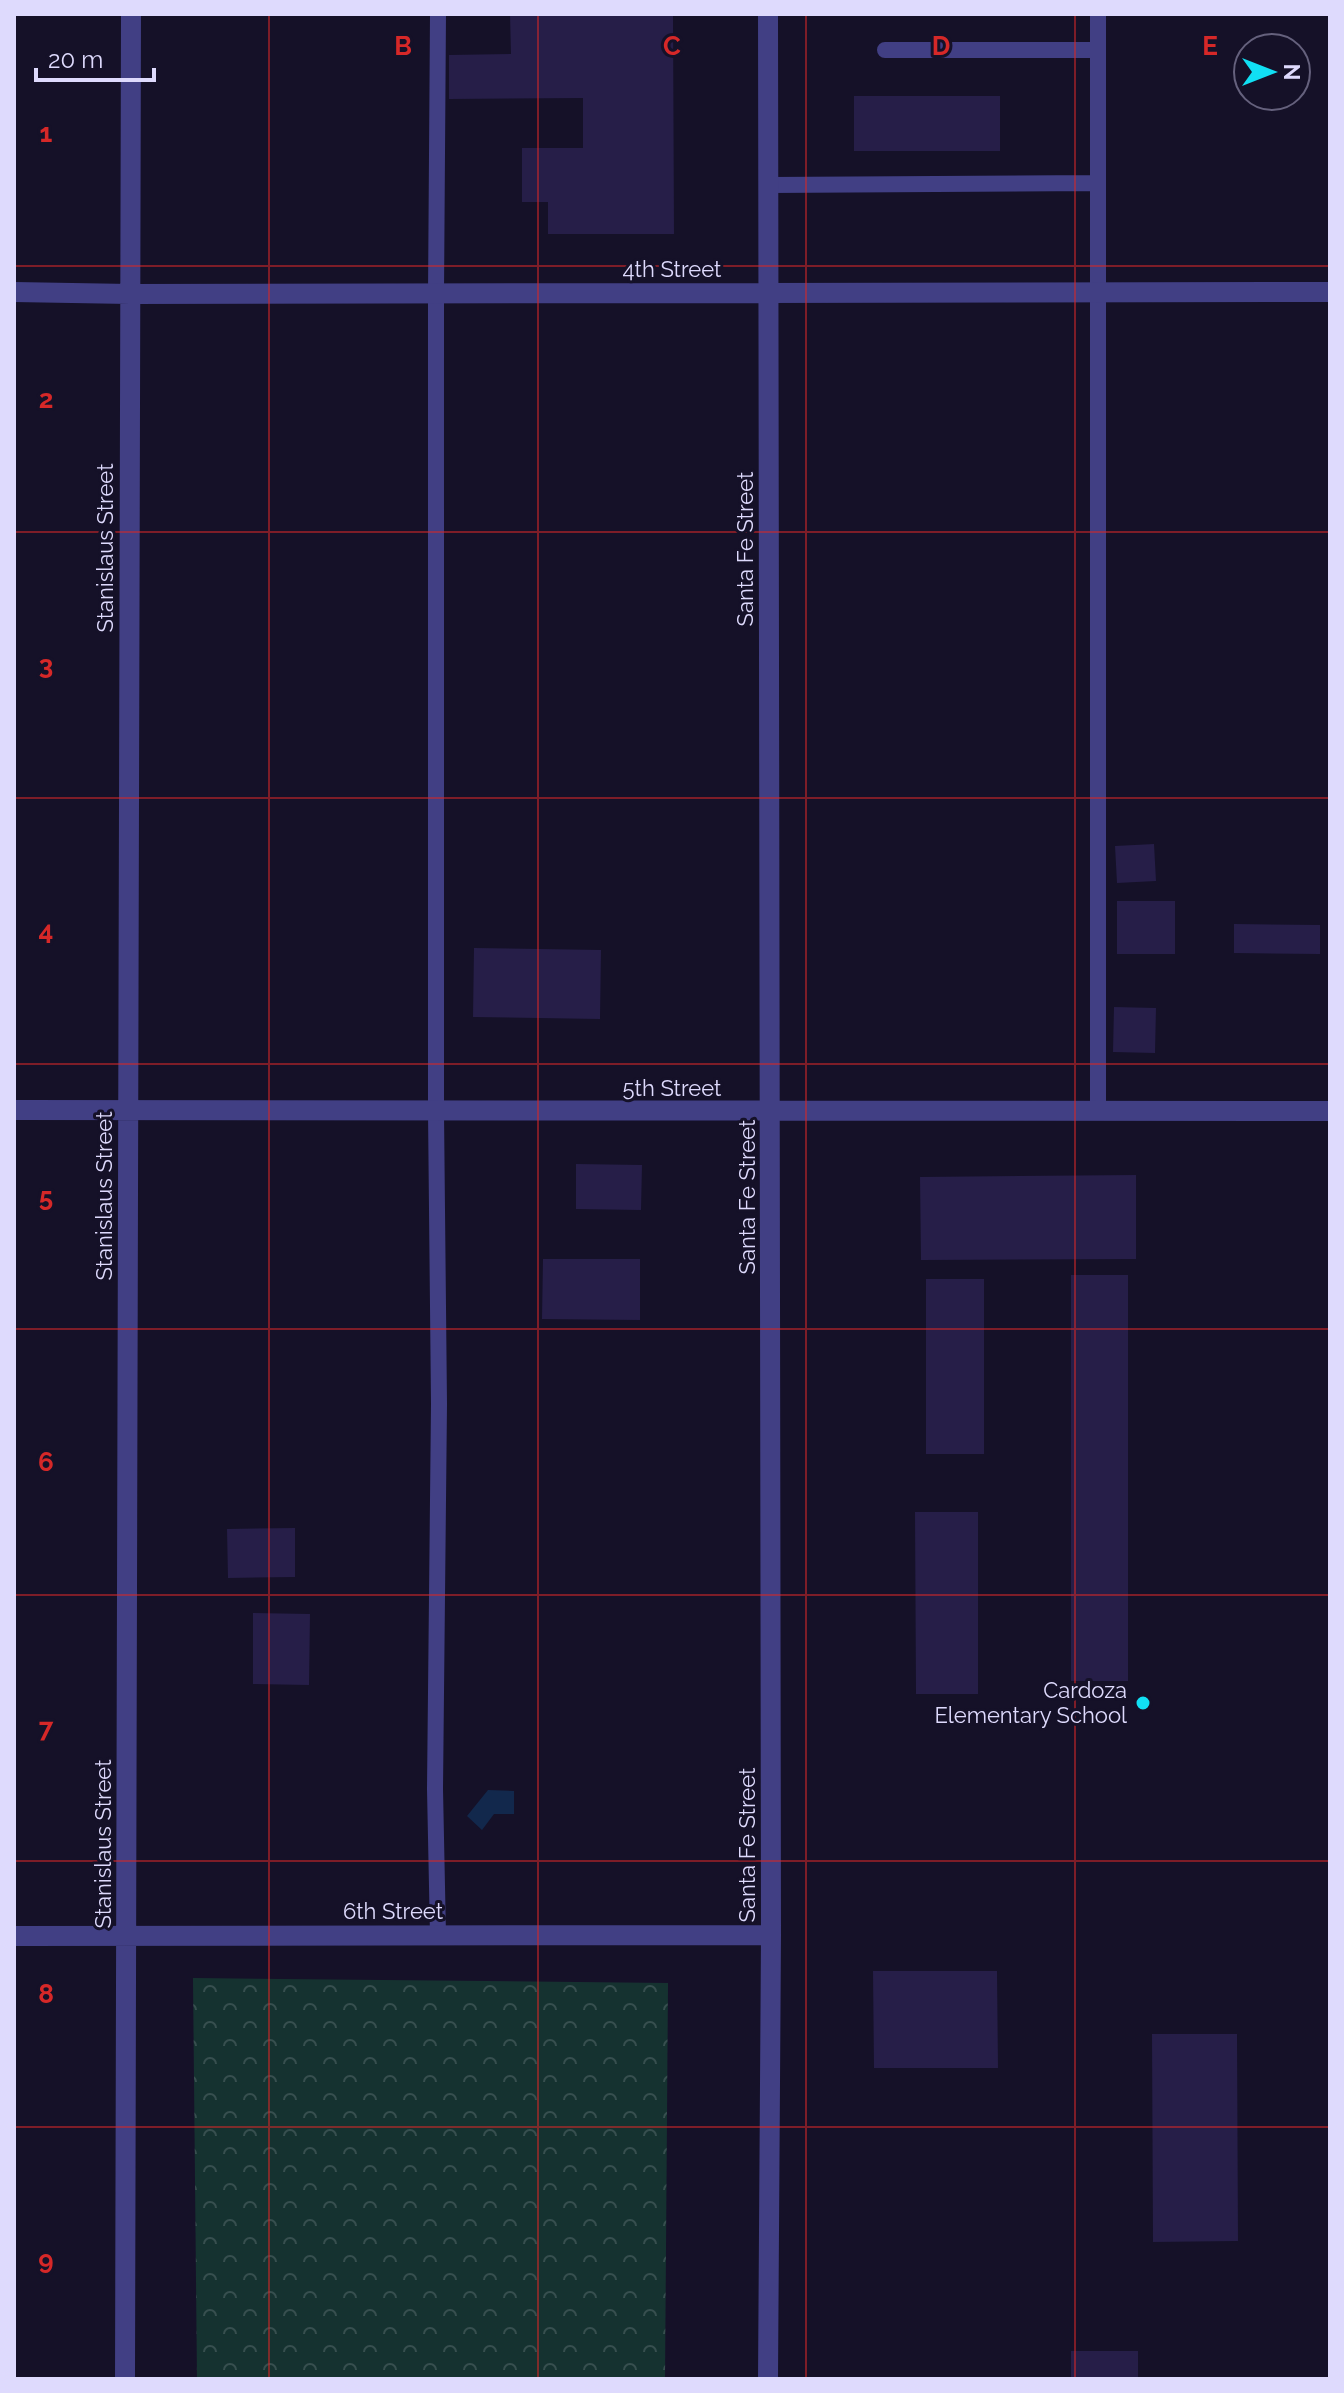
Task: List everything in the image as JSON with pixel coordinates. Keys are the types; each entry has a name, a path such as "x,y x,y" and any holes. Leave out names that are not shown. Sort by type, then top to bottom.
{"street":[{"name":"Stanislaus Street","path":"125,2379 131,14"},
{"name":"Santa Fe Street","path":"768,14 771,1935 768,2379"},
{"name":"4th Street","path":"14,292 1330,292"},
{"name":"5th Street","path":"14,1110 1330,1111"},
{"name":"6th Street","path":"14,1936 771,1935"}],"lane":[{"path":"438,14 436,1112 439,1404 435,1789 438,1935"},
{"path":"1098,14 1098,1112"},
{"path":"885,50 1097,50"},
{"path":"769,185 1097,183"}],"green space":[{"path":"193,1978 668,1983 665,2379 197,2379"}],"water":[{"path":"488,1790 514,1791 514,1814 494,1814 482,1830 467,1816"}],"building":[{"path":"510,14 673,14 674,234 548,234 548,202 522,202 522,148 583,148 583,98 449,99 449,55 511,54"},
{"path":"854,96 1000,96 1000,151 854,151"},
{"path":"1154,844 1156,881 1117,883 1115,846"},
{"path":"1117,901 1175,901 1175,954 1117,954"},
{"path":"1234,924 1320,925 1320,954 1234,953"},
{"path":"474,948 601,950 600,1019 473,1017"},
{"path":"1114,1007 1156,1008 1155,1053 1113,1052"},
{"path":"576,1164 642,1165 641,1210 576,1209"},
{"path":"1136,1175 1136,1259 921,1260 920,1177"},
{"path":"543,1259 640,1259 640,1320 542,1319"},
{"path":"1071,1275 1128,1275 1128,1681 1071,1681"},
{"path":"926,1279 984,1279 984,1454 926,1454"},
{"path":"915,1512 978,1512 978,1694 916,1694"},
{"path":"295,1528 295,1577 228,1578 227,1529"},
{"path":"253,1613 310,1614 309,1685 253,1684"},
{"path":"873,1971 997,1971 998,2068 874,2068"},
{"path":"1152,2034 1237,2034 1238,2241 1153,2242"},
{"path":"1071,2351 1138,2351 1138,2379 1071,2379"}],"place":[{"name":"Cardoza Elementary School","path":"1143,1703"}]}
